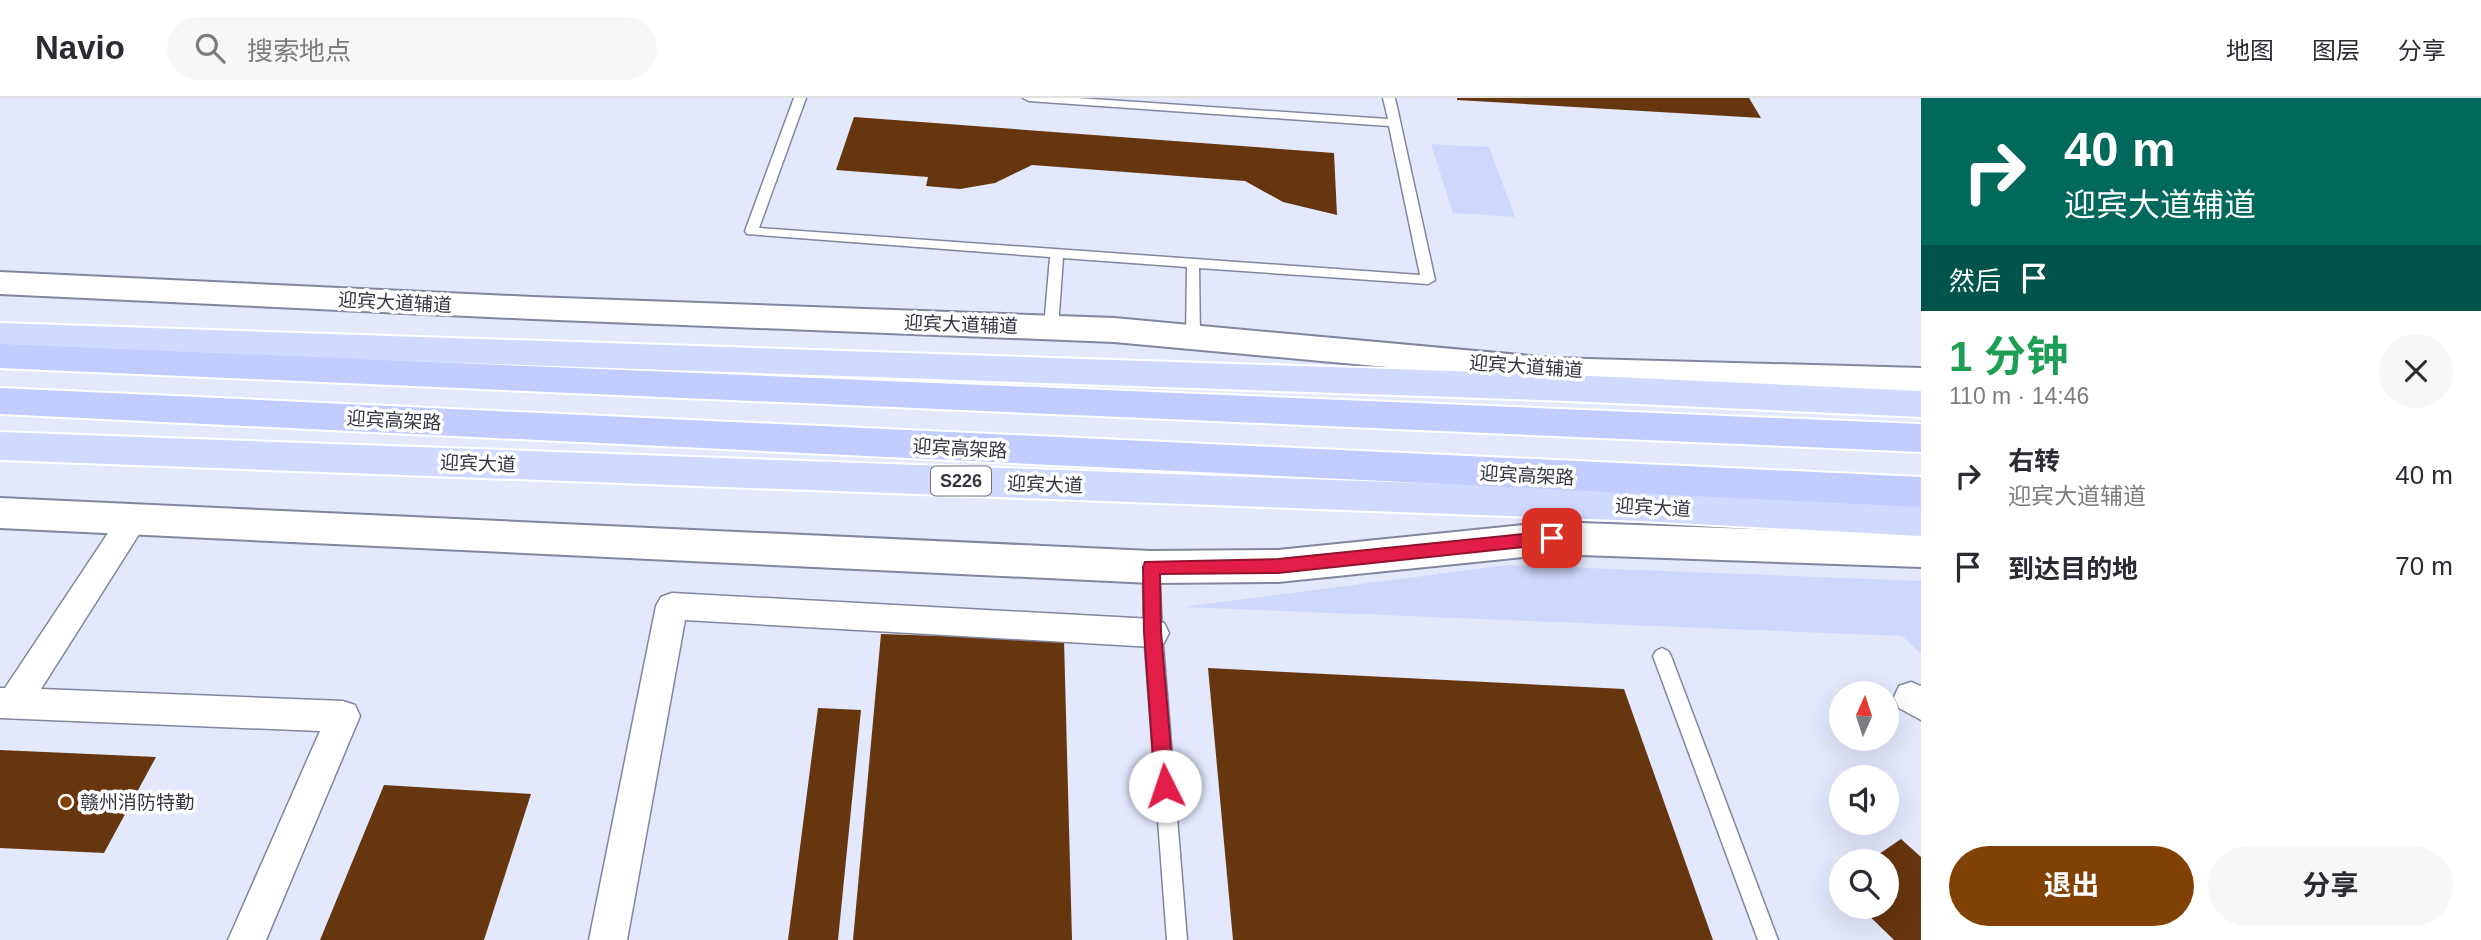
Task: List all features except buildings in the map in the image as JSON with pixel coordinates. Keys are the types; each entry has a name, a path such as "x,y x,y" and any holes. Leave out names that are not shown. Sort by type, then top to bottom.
{"highway":[{"path":"0,356 1921,438"},
{"name":"迎宾高架路","path":"0,401 1921,492"}],"main road":[{"path":"0,335 1569,388 1921,404"},
{"name":"迎宾大道","path":"0,446 1642,506 1921,521"}],"street":[{"name":"迎宾大道辅道","path":"0,283 533,308 1051,327 1193,337 1552,370 1921,381"},
{"path":"0,513 1151,567 1278,566 1552,538 1921,551"},
{"path":"7,703 133,520"},
{"path":"608,940 672,606 1153,632"},
{"path":"7,703 342,716 247,940"}],"lane":[{"path":"800,98 751,230 1429,280 1389,98"},
{"path":"1029,98 1394,123"},
{"path":"1051,327 1057,252"},
{"path":"1193,262 1193,337"},
{"path":"1151,567 1153,632 1177,940"},
{"path":"1662,656 1768,940"}],"shaded area":[{"path":"1431,144 1489,147 1515,217 1453,213"},
{"path":"1508,565 1921,581 1921,654 1902,636 1183,607"}],"place":[{"name":"赣州消防特勤","path":"66,802"}],"route":[{"path":"1165,786 1153,632 1151,567 1278,566 1552,538"}]}
